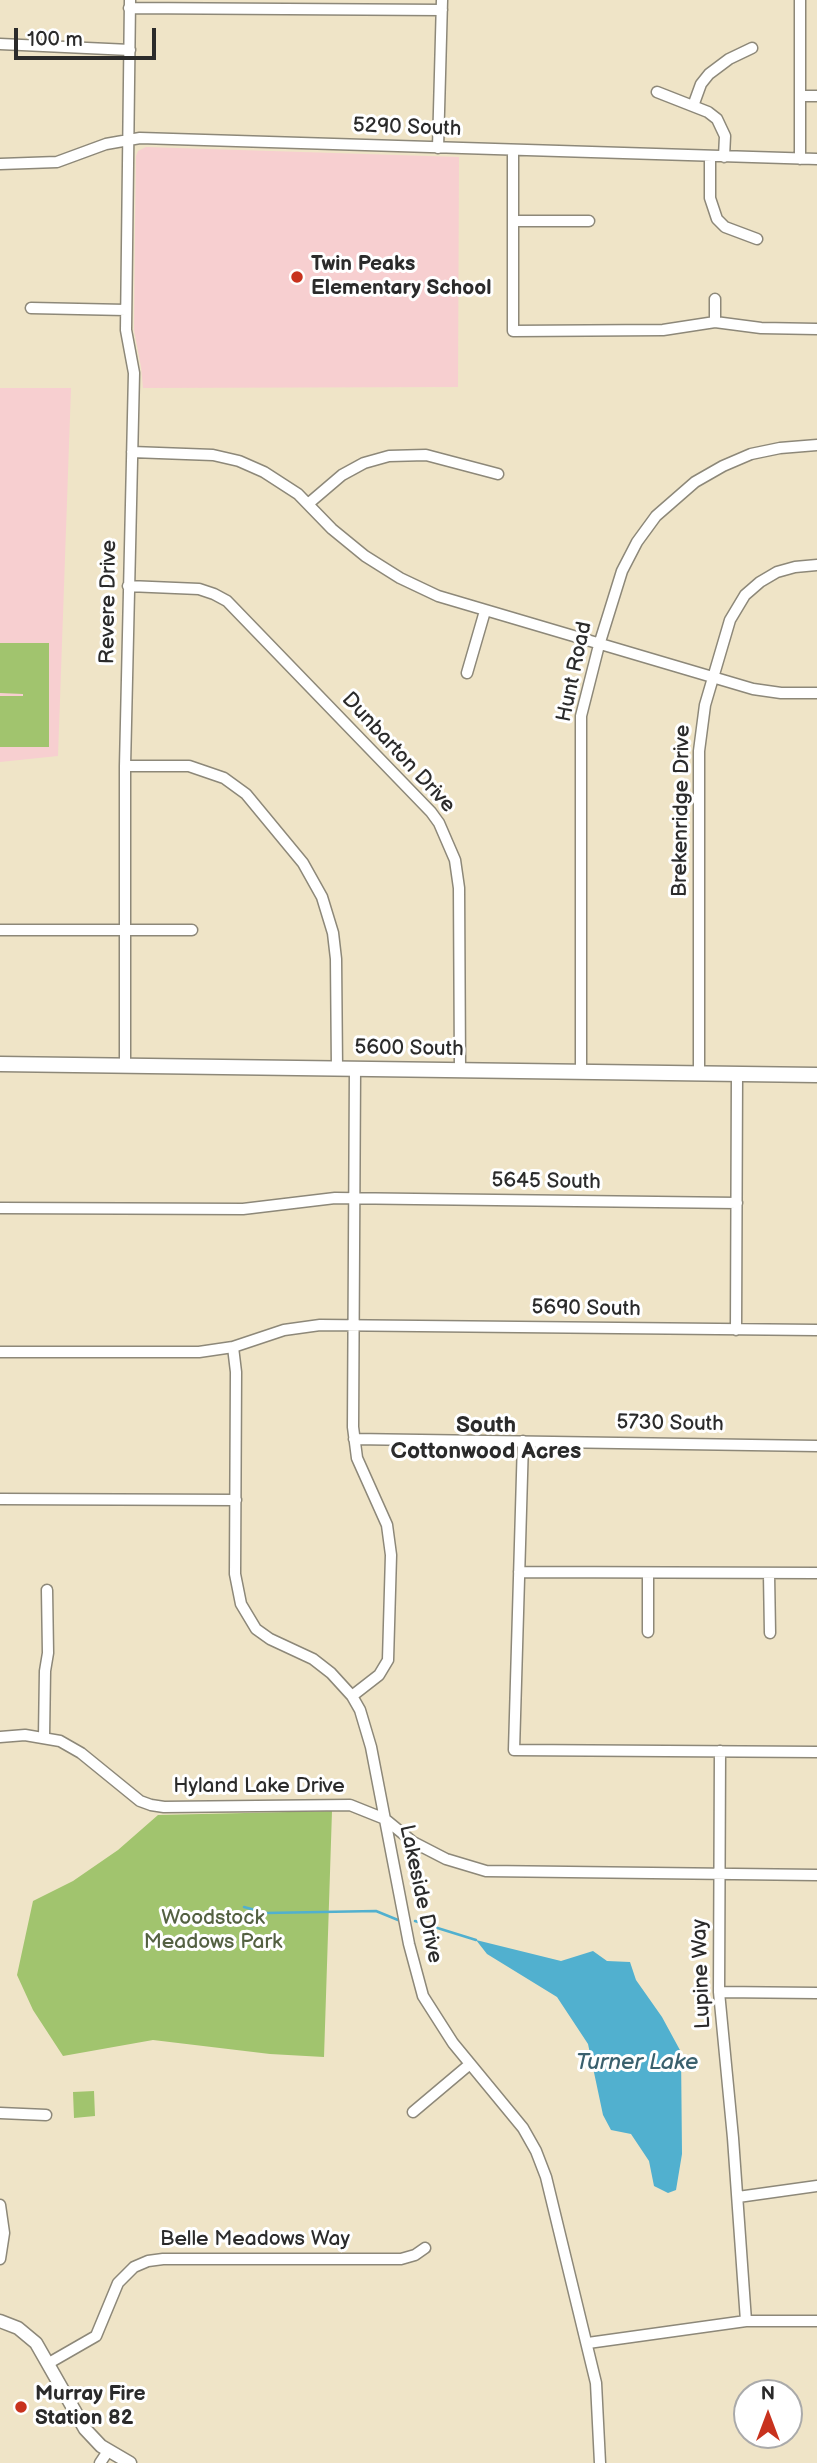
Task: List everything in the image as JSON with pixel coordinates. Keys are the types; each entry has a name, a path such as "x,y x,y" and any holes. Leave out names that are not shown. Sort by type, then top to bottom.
{"main road":[{"name":"5600 South","path":"0,1064 817,1076"}],"street":[{"path":"800,0 800,159"},
{"path":"130,4 442,5 438,148"},
{"name":"Revere Drive","path":"125,1066 125,766 134,373 127,337 126,310 130,4"},
{"path":"0,44 130,50"},
{"path":"693,106 701,84 714,69 752,48"},
{"path":"657,92 714,116 720,123 724,136 724,157"},
{"path":"800,96 817,96"},
{"name":"5290 South","path":"0,164 57,162 106,144 128,140 817,159"},
{"path":"513,150 513,331 663,330 715,322 761,328 817,329"},
{"path":"710,156 709,193 715,215 725,226 757,239"},
{"path":"513,220 589,221"},
{"path":"715,299 715,322"},
{"path":"31,309 126,310"},
{"name":"Hunt Road","path":"581,1072 581,724 584,700 599,645 625,564 645,529 668,503 695,482 736,460 780,448 817,445"},
{"path":"132,452 200,454 239,461 276,478 348,543 382,567 438,596 761,691 817,693"},
{"path":"308,505 342,475 364,463 389,456 414,454 439,457 498,474"},
{"name":"Brekenridge Drive","path":"699,1074 699,751 702,720 730,620 746,595 777,572 817,565"},
{"name":"Dunbarton Drive","path":"128,586 199,589 227,601 439,823 455,860 459,888 460,1070"},
{"path":"467,673 485,611"},
{"path":"125,766 189,766 224,778 246,794 303,863 322,897 335,946 337,1069"},
{"path":"0,930 191,930"},
{"path":"352,1696 379,1675 387,1660 391,1555 387,1525 364,1478 354,1439 355,1069"},
{"path":"736,1330 737,1074"},
{"name":"5645 South","path":"0,1208 243,1209 320,1198 737,1203"},
{"name":"5690 South","path":"0,1352 199,1352 233,1347 300,1326 817,1330"},
{"name":"Lakeside Drive","path":"233,1347 236,1372 236,1587 248,1617 257,1629 270,1639 313,1659 331,1673 352,1696 366,1728 409,1944 423,1996 470,2064 508,2107 536,2151 546,2177 588,2343 597,2393 600,2463"},
{"name":"5730 South","path":"354,1439 817,1446"},
{"path":"523,1441 514,1751 817,1752"},
{"path":"0,1499 236,1500"},
{"path":"519,1572 817,1573"},
{"path":"648,1573 648,1632"},
{"path":"769,1574 770,1633"},
{"path":"44,1737 45,1671 48,1653 47,1590"},
{"name":"Hyland Lake Drive","path":"0,1737 44,1737 71,1746 140,1801 151,1805 350,1805 385,1819 398,1832 428,1850 466,1867 486,1871 817,1875"},
{"name":"Lupine Way","path":"720,1751 719,1992 738,2197 746,2321"},
{"path":"719,1992 817,1993"},
{"path":"413,2112 470,2064"},
{"path":"0,2113 46,2115"},
{"path":"738,2197 817,2186"},
{"path":"0,2205 4,2233 0,2259"},
{"name":"Belle Meadows Way","path":"49,2363 96,2336 118,2284 128,2272 148,2261 401,2259 415,2255 425,2248"},
{"path":"0,2321 27,2335 40,2348 81,2422 96,2441 130,2463"},
{"path":"588,2343 746,2321 817,2321"},
{"path":"100,2463 108,2451"}],"shaded area":[{"name":"Twin Peaks Elementary School","path":"146,147 459,157 458,387 143,388 134,330 135,225 136,156 138,151"},
{"path":"0,388 71,388 58,756 0,762"}],"green space":[{"path":"0,643 49,643 49,747 0,747 0,696 23,694 0,693"},
{"name":"Woodstock Meadows Park","path":"332,1811 324,2057 270,2054 153,2040 63,2056 33,2010 17,1975 33,1901 73,1881 118,1850 158,1815"},
{"path":"94,2091 95,2116 74,2118 73,2092"}],"water":[{"name":"Turner Lake","path":"476,1940 561,1961 593,1951 607,1961 630,1962 636,1980 662,2017 681,2052 682,2154 676,2190 668,2193 654,2186 649,2161 631,2134 611,2130 603,2115 588,2044 557,1997 487,1954"}],"waterway":[{"path":"244,1907 266,1913 376,1911 398,1920"},
{"path":"415,1921 476,1940"}],"place":[{"name":"Twin Peaks Elementary School","path":"297,277"},
{"name":"Murray Fire Station 82","path":"21,2407"}],"district":[{"name":"South Cottonwood Acres","path":"486,1439"}]}
